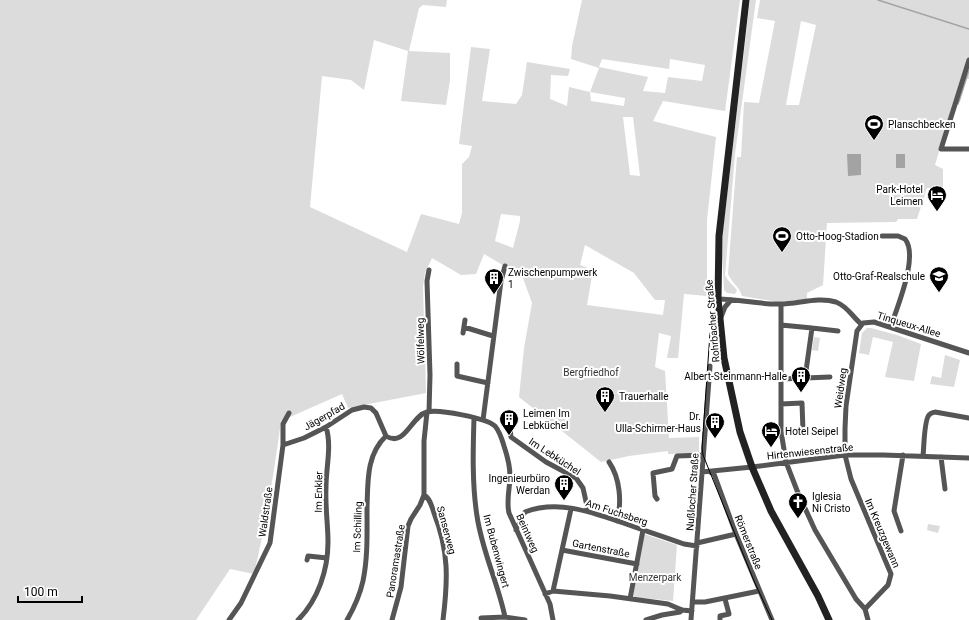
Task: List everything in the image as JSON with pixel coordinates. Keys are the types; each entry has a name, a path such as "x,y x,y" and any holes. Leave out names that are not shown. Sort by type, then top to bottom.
{"main road":[{"name":"Rohrbacher Straße","path":"746,0 719,230 718,299 724,358 740,432 752,468 771,511 818,596 829,620"}],"street":[{"path":"969,60 941,149 969,149"},
{"path":"882,236 898,236 905,238 908,244 907,277 891,326"},
{"path":"483,420 502,277 505,266"},
{"name":"Wölfelweg","path":"428,412 430,375 429,270"},
{"path":"718,299 781,304 831,301 847,308 861,324"},
{"path":"720,321 725,307 731,300"},
{"path":"781,304 781,440 786,462 798,494 815,530 856,599 865,609 868,620"},
{"path":"463,333 465,320"},
{"name":"Tinqueux-Allee","path":"861,324 871,321 891,326 969,353"},
{"name":"Weidweg","path":"845,455 844,429 846,406 856,334 861,324"},
{"path":"781,325 838,331"},
{"path":"464,327 494,336"},
{"path":"805,378 812,328"},
{"path":"457,364 457,378 488,383"},
{"name":"Nußlocher Straße","path":"691,620 710,366"},
{"path":"780,379 830,377"},
{"path":"781,404 802,403 803,431"},
{"name":"Jägerpfad","path":"283,444 304,438 326,427 352,410 367,407 373,410 377,415 386,436"},
{"path":"386,436 394,439 403,436 418,417 428,412"},
{"name":"Beintweg","path":"428,412 441,412 483,420 495,426 502,436 510,470 508,508 516,530 552,608 553,620"},
{"name":"Panoramastraße","path":"392,620 401,587 408,526 420,505 424,494 424,441 428,412"},
{"path":"923,456 924,432 927,418 930,414 935,412 969,418"},
{"path":"283,444 283,424 289,413"},
{"name":"Im Bubenwingert","path":"474,418 474,483 477,517 484,548 505,617"},
{"name":"Im Lebküchel","path":"509,420 511,437 550,465 577,479 583,488 587,511"},
{"name":"Im Enkler","path":"298,620 308,609 317,593 324,573 327,558 328,542 326,492 329,444 326,427"},
{"name":"Im Schilling","path":"347,620 359,594 364,573 367,483 370,464 375,450 386,436"},
{"name":"Waldstraße","path":"229,620 241,603 270,543 283,444"},
{"path":"657,499 653,473 672,469 677,456 703,455"},
{"name":"Hirtenwiesenstraße","path":"702,472 752,468 786,462 845,455 903,455 969,458"},
{"name":"Im Kreuzgewann","path":"845,455 853,484 891,574 888,585 865,609"},
{"path":"901,531 894,511 903,455"},
{"path":"941,457 945,489"},
{"path":"608,462 615,474 618,488 619,512 617,521"},
{"name":"Römerstraße","path":"709,472 714,474 736,534 772,620"},
{"name":"Sanserweg","path":"424,494 430,500 445,549 447,572 443,620"},
{"name":"Am Fuchsberg","path":"516,530 524,514 527,512 553,507 587,511 684,544 697,544"},
{"path":"553,591 571,509"},
{"path":"630,598 643,530"},
{"path":"697,544 736,534"},
{"name":"Gartenstraße","path":"562,550 637,564"},
{"path":"307,556 327,558"},
{"path":"545,594 553,591 630,598 668,604 682,610 692,611"},
{"path":"693,602 725,599 759,591"},
{"path":"720,616 729,614 725,599"},
{"path":"646,620 662,615 680,612 682,610"},
{"path":"482,618 505,617 525,620"}],"green space":[{"name":"Bergfriedhof","path":"0,0 447,0 446,7 423,5 419,8 409,51 450,53 450,80 446,105 401,101 408,51 374,40 364,90 351,80 322,76 310,207 407,252 421,214 459,224 462,213 462,164 469,157 472,146 459,144 471,47 490,49 482,101 516,104 522,95 527,62 570,69 568,76 551,75 550,99 567,106 569,87 590,92 599,68 571,59 572,46 582,0 740,0 725,111 663,101 653,121 716,137 707,220 707,296 684,294 678,358 667,358 671,336 659,333 655,367 665,371 669,438 699,437 699,453 668,454 668,451 629,456 601,462 519,397 524,348 532,303 523,278 518,272 484,254 476,274 461,275 432,258 425,273 423,286 426,393 348,408 342,394 281,421 276,459 254,574 230,569 196,620 0,620","holes":["602,59 669,69 670,59 705,65 702,81 668,77 665,93 643,91 648,77 599,67","590,92 625,98 624,106 591,101","623,117 633,117 640,176 630,175","501,214 520,216 513,248 495,241","585,245 634,273 655,300 665,300 663,315 587,305 593,270 580,265"]},
{"path":"750,0 756,0 735,154 725,275 737,290 735,294 727,293 724,290 722,253 723,230"},
{"path":"760,0 969,0 969,79 967,79 960,102 954,100 935,165 943,169 943,188 927,188 917,219 898,219 896,222 827,223 823,285 807,293 807,299 778,302 742,296 728,274 737,157 741,157 744,102 759,103 775,21 757,18","holes":["801,21 816,25 799,105 786,105"]},
{"path":"867,328 897,335 921,344 914,381 885,377 893,342 873,337 869,355 859,353 862,333"},
{"path":"814,337 820,338 818,351 812,350"},
{"path":"945,355 960,360 954,387 930,384 932,376 941,378"},
{"path":"928,524 940,526 938,533 927,530"},
{"name":"Menzerpark","path":"644,534 677,545 673,601 633,597"}],"shaded area":[{"path":"847,154 861,154 861,175 848,176"},
{"path":"896,154 905,154 905,168 896,168"}],"waterway":[{"path":"878,0 969,29"},
{"path":"958,104 969,70"}],"tram line":[{"path":"710,333 702,448 703,455 754,581 772,620"}],"place":[{"name":"Planschbecken","path":"874,141"},
{"name":"Park-Hotel Leimen","path":"937,212"},
{"name":"Otto-Hoog-Stadion","path":"782,253"},
{"name":"Otto-Graf-Realschule","path":"939,293"},
{"name":"Zwischenpumpwerk 1","path":"494,295"},
{"name":"Albert-Steinmann-Halle","path":"801,393"},
{"name":"Trauerhalle","path":"605,413"},
{"name":"Leimen Im Lebküchel","path":"509,436"},
{"name":"Dr. Ulla-Schirmer-Haus","path":"715,439"},
{"name":"Hotel Seipel","path":"771,448"},
{"name":"Ingenieurbüro Werdan","path":"564,501"},
{"name":"Iglesia Ni Cristo","path":"798,519"}]}
